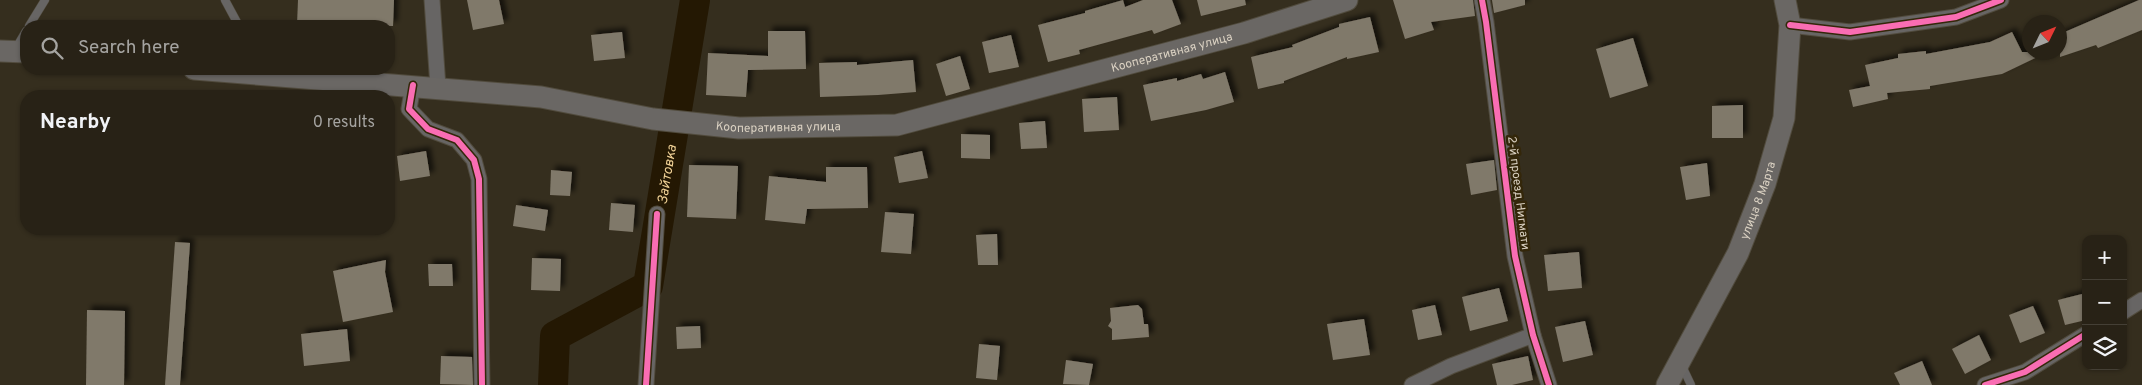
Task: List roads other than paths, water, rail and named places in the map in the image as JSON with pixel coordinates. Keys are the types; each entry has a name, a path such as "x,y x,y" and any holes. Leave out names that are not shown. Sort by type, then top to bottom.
{"main road":[{"name":"Кооперативная улица","path":"298,75 541,97 653,119 739,128 897,125 1244,32 1347,0"},
{"name":"улица 8 Марта","path":"1667,385 1738,253 1765,184 1784,118 1790,25 1785,0"}],"street":[{"path":"432,0 438,88"},
{"name":"2-й проезд Нигмати","path":"1482,0 1515,256 1533,335 1549,385"},
{"path":"1790,25 1850,32 1956,17 2002,0"},
{"path":"413,85 409,109 428,129 456,140 474,160 479,179 482,385"},
{"path":"646,385 657,214"},
{"path":"2127,309 2142,300"},
{"path":"1412,385 1451,366 1533,335"},
{"path":"1985,385 2025,372 2082,336"}],"lane":[{"path":"33,20 45,0"},
{"path":"226,0 236,20"},
{"path":"13,51 20,40"},
{"path":"1680,362 1690,385"}],"waterway":[{"name":"Зайтовка","path":"553,385 555,336 648,286 695,0"}]}
